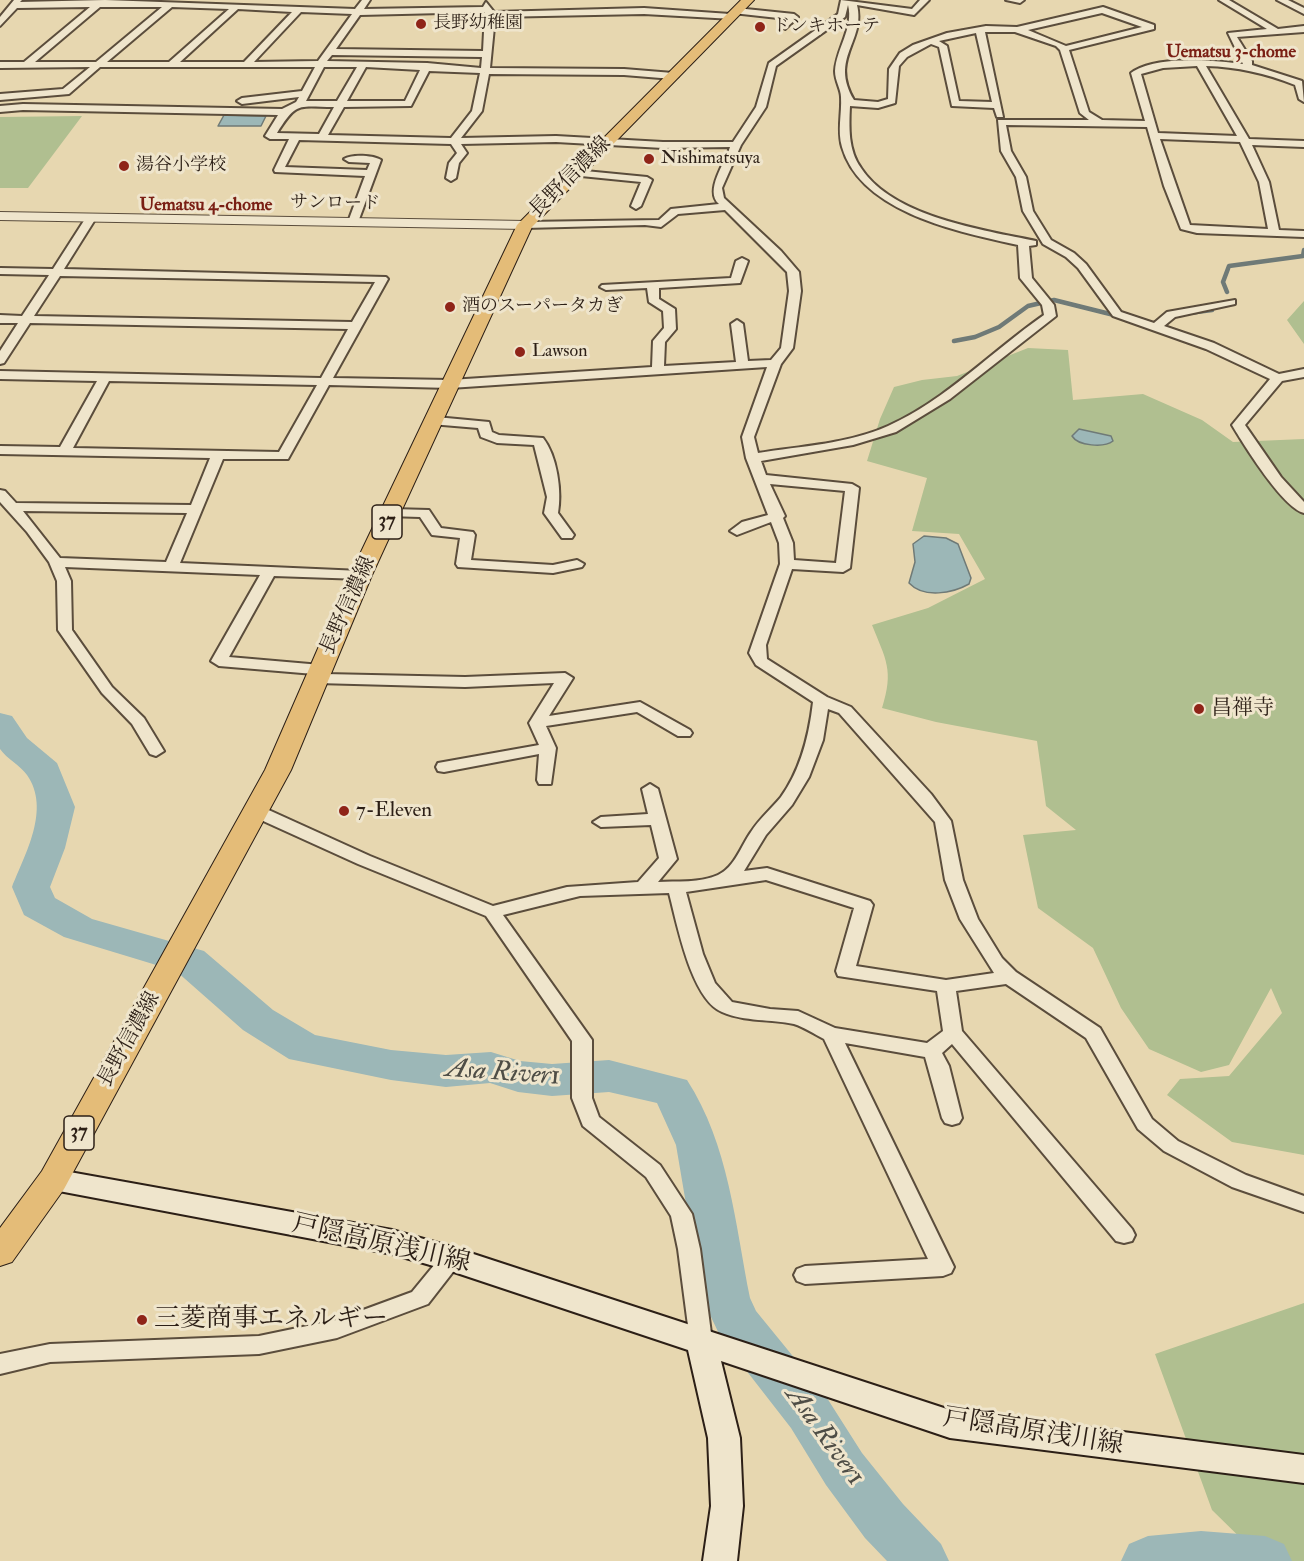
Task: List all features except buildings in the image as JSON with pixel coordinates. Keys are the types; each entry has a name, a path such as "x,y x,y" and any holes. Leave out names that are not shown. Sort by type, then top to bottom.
{"main road":[{"name":"長野信濃線","path":"0,1253 53,1180 278,770 361,576 436,420 450,384 525,225 748,0"},
{"name":"戸隠高原浅川線","path":"53,1180 392,1242 453,1259 951,1424 1304,1468"},
{"path":"713,1345 728,1506 720,1561"}],"street":[{"path":"300,104 321,64 366,0"},
{"path":"415,9 420,0"},
{"path":"454,141 477,111 483,71 482,54 489,12 484,0"},
{"path":"644,11 646,0"},
{"path":"850,1 914,12 925,0"},
{"path":"1010,0 1020,0"},
{"path":"1223,0 1276,31"},
{"path":"1281,0 1304,11"},
{"path":"850,1 852,29 844,43 839,80 851,104 864,105 892,101 894,67 902,56 915,46 932,41 980,30 1016,30 1103,10 1151,27 1064,49"},
{"path":"850,1 842,15 772,65 761,107 736,145 728,168 717,188 719,200 777,253 793,272 795,291 787,348 775,363 748,437 753,458 778,516 786,543 787,564 757,653 761,662 821,700 845,710 861,725 943,821 954,880 969,919 995,962 1009,977 1094,1034 1145,1124 1171,1146 1239,1181 1304,1204"},
{"path":"0,22 16,3 101,2 359,12 415,9 489,12 644,11 794,17 785,26"},
{"path":"26,65 101,2"},
{"path":"0,97 66,92 170,4"},
{"path":"171,65 236,7"},
{"path":"245,66 299,9"},
{"path":"1248,66 1248,61 1231,35 1304,28"},
{"path":"980,30 998,105 1006,151 1021,177 1028,212 1047,243"},
{"path":"1016,30 1059,44 1064,49 1086,113 1099,123"},
{"path":"932,41 943,46 955,104 998,105"},
{"path":"331,52 482,54"},
{"path":"0,65 363,64 483,71 624,72 673,76"},
{"path":"322,137 363,64"},
{"path":"1303,96 1301,80 1248,66 1170,65 1142,69 1136,73 1169,186 1185,227 1197,230 1304,234"},
{"path":"1201,65 1245,140 1264,182 1274,234"},
{"path":"427,66 408,104 291,105 283,112 270,136 454,141 556,139 606,143 701,146 726,143 736,145"},
{"path":"242,100 305,94"},
{"path":"846,97 847,150 855,167 868,184 915,210 954,226 1023,243 1047,243 1070,255 1082,266 1117,314 1210,346 1278,378 1304,373"},
{"path":"0,109 23,106 283,112"},
{"path":"1001,122 1150,124"},
{"path":"1155,136 1304,144"},
{"path":"295,138 279,170 371,173"},
{"path":"451,178 454,164 462,153 454,141"},
{"path":"349,159 376,160 353,222"},
{"path":"576,173 647,180 636,206"},
{"path":"525,225 645,222 661,224 675,211 727,207"},
{"name":"サンロード","path":"0,216 525,225"},
{"path":"0,360 91,218"},
{"path":"753,458 866,438 908,421 1015,339 1050,316 1048,305 1026,278 1027,265 1023,243"},
{"path":"606,287 653,287 691,281 736,281 742,261"},
{"path":"0,450 283,456 382,279 55,272 3,274"},
{"path":"653,287 653,300 669,309 670,329 659,341 658,370"},
{"path":"1157,327 1171,314 1231,302"},
{"path":"0,319 356,326"},
{"path":"737,324 742,365"},
{"path":"0,375 450,384 775,363"},
{"path":"65,451 106,376"},
{"path":"1278,378 1238,425 1256,453 1293,500 1304,509"},
{"path":"436,420 484,425 486,434 497,439 538,441 543,447 554,497 551,513 567,535"},
{"path":"172,566 218,456"},
{"path":"762,479 852,488 843,568 787,564"},
{"path":"0,494 14,507 56,562 64,581 65,630 107,690 138,721 156,751"},
{"path":"14,507 196,509"},
{"path":"392,513 424,513 437,532 468,535 464,564 553,569 577,564"},
{"path":"737,531 747,525 778,516"},
{"path":"56,562 361,576"},
{"path":"269,571 219,661 319,674 465,682 565,678 537,723"},
{"path":"723,880 736,871 760,831 785,802 808,765 816,744 821,700"},
{"path":"537,723 640,706 684,733"},
{"path":"537,723 548,748 545,780"},
{"path":"444,767 548,748"},
{"path":"644,887 668,859 650,789"},
{"path":"256,811 364,860 492,912 582,1040 584,1050 582,1098 590,1121 653,1171 681,1214 713,1345"},
{"path":"601,822 658,819"},
{"path":"492,912 532,899 575,892 676,886 767,874 864,905 845,971 946,986 1009,977"},
{"path":"676,886 694,954 707,986 726,1006 770,1016 798,1018 831,1034 931,1051 937,1059 946,1104 952,1118"},
{"path":"946,986 953,1033 1124,1235"},
{"path":"931,1051 953,1033"},
{"path":"805,1275 943,1268 831,1034"},
{"path":"0,1364 50,1353 259,1345 337,1329 420,1298 453,1259"}],"green space":[{"path":"82,116 28,188 0,188 0,117"},
{"path":"1304,301 1304,344 1287,320"},
{"name":"昌禅寺","path":"1028,348 1068,350 1073,400 1143,394 1202,420 1233,442 1304,439 1304,1155 1232,1142 1167,1095 1180,1079 1229,1076 1282,1013 1271,988 1229,1065 1201,1072 1149,1049 1121,1008 1093,948 1038,908 1023,835 1076,830 1046,806 1037,741 936,722 882,708 886,695 887,665 872,625 928,608 985,579 959,534 912,531 927,478 867,461 880,419 894,387 922,380 957,376"},
{"path":"1304,1303 1304,1561 1264,1561 1212,1510 1155,1354"}],"water":[{"path":"224,115 266,116 261,126 218,126"},
{"path":"1079,429 1111,436 1113,441 1104,445 1085,444 1072,436"},
{"path":"924,536 946,538 958,544 971,578 969,584 947,592 930,593 915,588 909,583 915,562 913,544"}],"waterway":[{"path":"1227,292 1223,282 1229,266 1303,256 1304,250"},
{"path":"954,341 975,337 999,327 1028,306 1054,300 1114,315"},
{"path":"1189,313 1212,310"},
{"name":"Asa River1","path":"0,723 15,745 44,771 57,807 46,848 31,887 38,906 78,928 190,961 258,1020 304,1048 391,1065 446,1071 491,1067 518,1076 552,1080 609,1076 672,1091 686,1113 698,1145 726,1298 738,1324 809,1413 844,1469 884,1521 922,1561"},
{"name":"Asa River1","path":"1148,1561 1201,1556 1265,1561"}],"place":[{"name":"長野幼稚園","path":"421,24"},
{"name":"ドンキホーテ","path":"760,27"},
{"name":"Nishimatsuya","path":"649,159"},
{"name":"湯谷小学校","path":"124,166"},
{"name":"酒のスーパータカぎ","path":"450,307"},
{"name":"Lawson","path":"520,352"},
{"name":"昌禅寺","path":"1199,709"},
{"name":"7-Eleven","path":"344,811"},
{"name":"三菱商事エネルギー","path":"142,1320"}],"district":[{"name":"Uematsu 3-chome","path":"1231,53"},
{"name":"Uematsu 4-chome","path":"206,206"}]}
